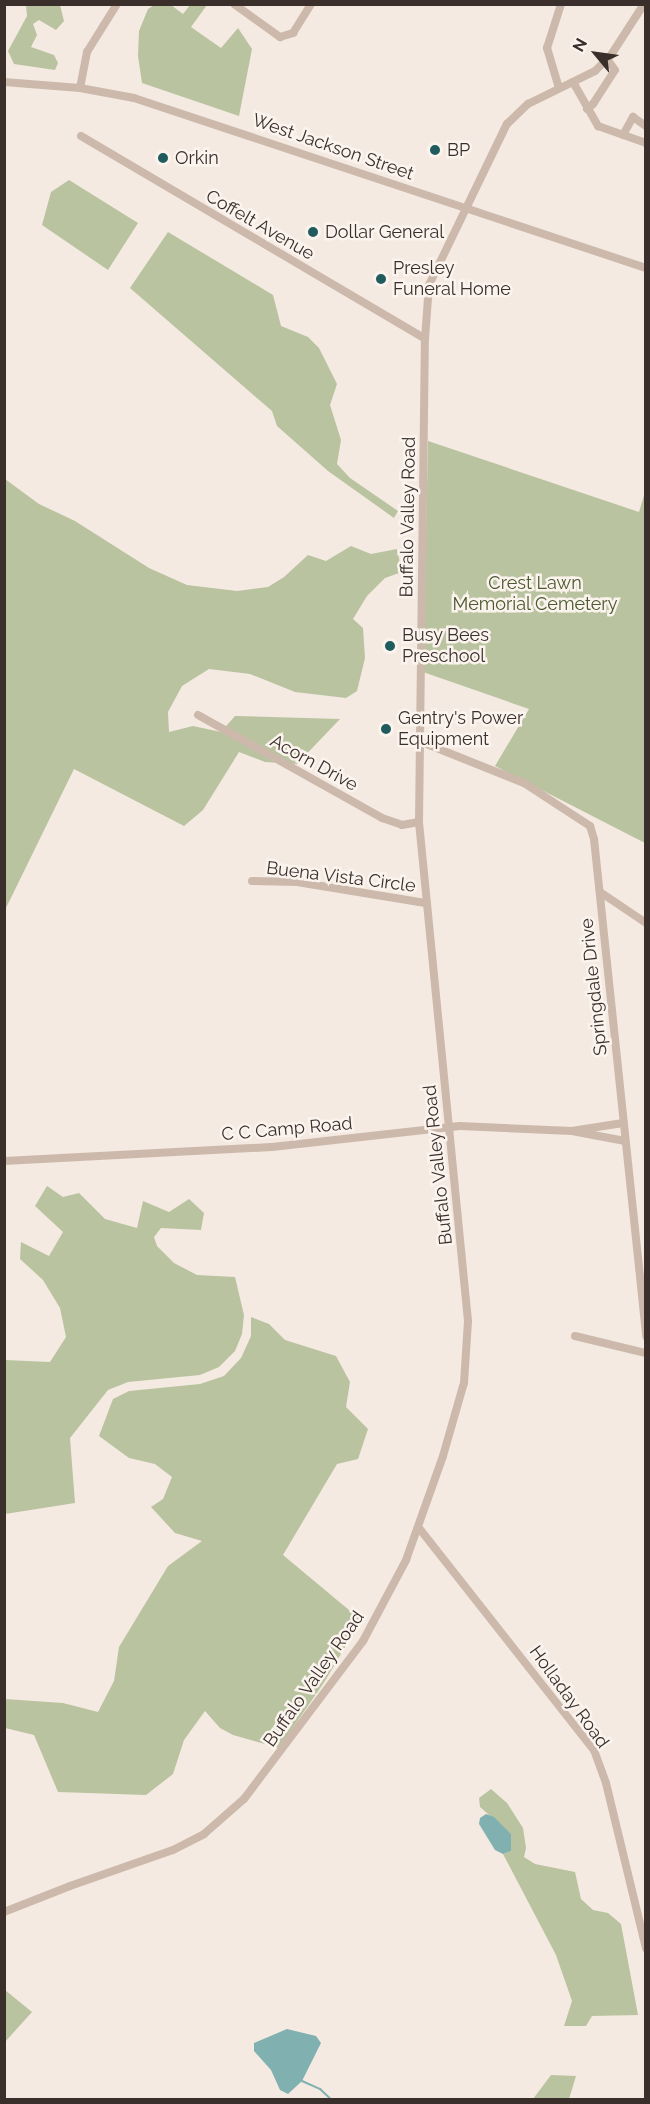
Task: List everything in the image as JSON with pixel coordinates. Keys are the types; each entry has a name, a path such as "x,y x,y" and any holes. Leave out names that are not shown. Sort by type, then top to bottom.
{"street":[{"path":"80,88 87,52 117,4"},
{"path":"234,4 280,37 293,33 311,4"},
{"path":"587,109 593,104 615,70 607,59 644,4"},
{"path":"558,6 547,48 559,88"},
{"name":"Buffalo Valley Road","path":"4,1912 69,1886 173,1850 204,1834 225,1819 265,1773 363,1641 387,1598 419,1528 454,1423 467,1358 466,1292 425,903 419,822 425,339 431,279 507,124 528,104 594,71 607,59"},
{"name":"West Jackson Street","path":"4,82 80,88 134,98 645,268"},
{"path":"573,82 598,126 645,143"},
{"path":"623,135 633,117 645,126"},
{"name":"Coffelt Avenue","path":"81,136 425,339"},
{"name":"Acorn Drive","path":"198,715 382,818 402,825 419,822"},
{"name":"Springdale Drive","path":"419,741 503,773 590,826 594,839 600,892 645,1336"},
{"name":"Buena Vista Circle","path":"252,881 297,882 425,903"},
{"path":"600,892 645,923"},
{"path":"572,1131 623,1123"},
{"name":"C C Camp Road","path":"4,1161 272,1147 476,1126 572,1131"},
{"path":"572,1131 625,1141"},
{"path":"575,1336 645,1353"},
{"name":"Holladay Road","path":"419,1528 594,1750 606,1783 645,1948"}],"green space":[{"path":"156,4 171,5 183,14 190,5 207,5 191,27 221,48 238,28 252,49 239,116 142,83 138,56 139,31 148,9"},
{"path":"26,5 60,5 64,21 56,30 39,20 33,24 37,35 31,47 54,55 58,63 55,70 14,64 8,51 27,16"},
{"path":"69,180 138,223 108,270 42,225 51,192"},
{"path":"168,232 273,295 281,326 308,337 319,348 337,384 330,405 341,440 337,464 350,478 398,511 394,518 328,471 277,426 272,411 130,288"},
{"name":"Crest Lawn Memorial Cemetery","path":"428,441 639,512 645,492 645,843 495,766 529,709 423,672"},
{"path":"5,479 39,504 75,521 149,568 187,585 237,591 268,587 284,577 308,555 326,561 351,546 371,554 397,549 402,572 385,578 367,596 353,619 363,628 365,658 357,691 346,698 295,692 250,674 209,669 182,686 168,712 169,732 193,726 221,732 235,716 340,719 297,764 265,762 239,752 203,810 184,826 74,769 5,910"},
{"path":"47,1186 63,1197 79,1193 105,1219 137,1228 143,1201 169,1212 189,1199 204,1213 201,1230 161,1228 154,1237 157,1246 174,1263 197,1275 235,1277 244,1315 242,1334 235,1351 219,1367 200,1375 128,1382 108,1390 70,1438 75,1503 5,1514 5,1360 50,1362 66,1337 60,1308 43,1280 20,1259 21,1242 49,1256 63,1232 35,1206"},
{"path":"251,1317 269,1324 285,1340 336,1356 350,1382 346,1407 368,1429 358,1459 337,1464 283,1555 361,1620 325,1681 279,1748 233,1735 220,1728 205,1711 184,1740 173,1774 146,1795 58,1792 34,1735 5,1728 5,1699 63,1703 98,1712 114,1681 119,1647 168,1566 202,1541 175,1533 151,1507 163,1499 172,1477 155,1464 129,1458 99,1436 113,1399 129,1391 200,1384 224,1376 241,1358 251,1336"},
{"path":"491,1789 507,1803 523,1828 526,1848 524,1857 535,1864 575,1872 581,1899 593,1910 608,1913 621,1924 638,2015 592,2016 586,2026 564,2026 572,2001 556,1955 503,1854 511,1851 511,1834 480,1807 479,1798"},
{"path":"5,1990 32,2012 4,2042"},
{"path":"551,2075 576,2076 569,2099 533,2099"}],"water":[{"path":"486,1814 494,1817 511,1834 511,1851 503,1854 495,1850 479,1824 480,1818"},
{"path":"287,2029 316,2036 321,2043 302,2081 288,2094 280,2090 271,2070 254,2051 254,2043"}],"waterway":[{"path":"302,2081 320,2089 332,2100"}],"place":[{"name":"BP","path":"435,150"},
{"name":"Orkin","path":"163,158"},
{"name":"Dollar General","path":"313,232"},
{"name":"Presley Funeral Home","path":"381,279"},
{"name":"Busy Bees Preschool","path":"390,646"},
{"name":"Gentry's Power Equipment","path":"386,729"}]}
